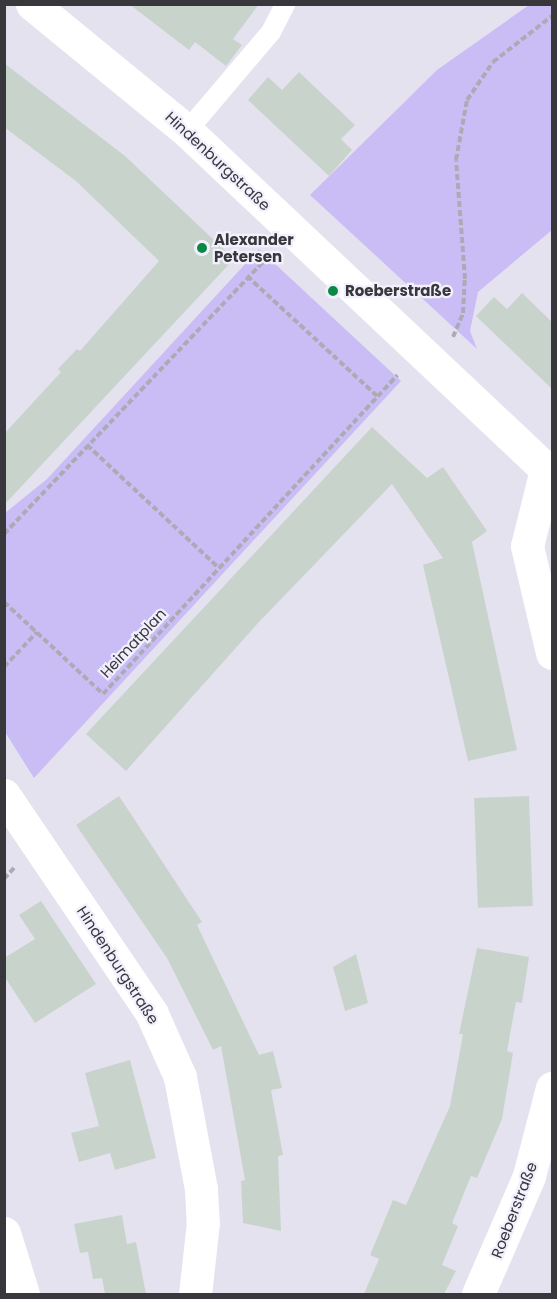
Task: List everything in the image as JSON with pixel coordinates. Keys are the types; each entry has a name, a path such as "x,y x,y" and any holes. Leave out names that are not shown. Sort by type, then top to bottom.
{"street":[{"name":"Hindenburgstraße","path":"32,4 187,130 549,472"},
{"path":"549,472 527,546 552,653"},
{"name":"Hindenburgstraße","path":"4,795 152,1014 180,1077 201,1189 203,1222 195,1294"},
{"name":"Roeberstraße","path":"478,1294 529,1176 552,1088"},
{"path":"4,1233 23,1294"}],"lane":[{"path":"187,130 270,32 285,4"}],"path":[{"name":"Heimatplan","path":"4,602 103,694 377,396 428,358 458,330 463,313 464,255 456,160 467,100 494,63 552,16"},
{"path":"4,534 293,230"},
{"path":"247,276 377,396"},
{"path":"87,445 219,568"},
{"path":"4,667 36,632"}],"shaded area":[{"path":"529,5 552,5 552,230 478,292 470,331 477,349 310,195 437,70"},
{"path":"259,249 401,381 34,778 5,732 5,513 47,479"}],"building":[{"path":"129,4 259,4 233,39 242,45 226,66 195,42 189,50"},
{"path":"4,63 125,156 234,259 4,505 4,434 61,372 58,369 77,349 80,351 159,261 76,181 4,127"},
{"path":"299,72 355,125 341,139 352,150 329,176 248,100 268,77 282,90"},
{"path":"522,293 552,322 552,389 476,316 494,297 507,309"},
{"path":"372,427 427,478 443,467 487,531 472,542 517,750 468,761 423,565 443,558 392,484 259,622 126,771 86,734"},
{"path":"119,796 202,922 197,925 259,1055 273,1051 282,1088 271,1090 283,1155 278,1156 281,1231 243,1223 241,1181 245,1180 221,1046 213,1050 167,958 76,825"},
{"path":"529,796 533,906 478,908 474,798"},
{"path":"41,901 96,984 35,1023 4,976 4,958 35,939 19,915"},
{"path":"477,948 529,957 522,1003 516,1002 507,1051 513,1053 502,1119 477,1178 471,1176 452,1223 458,1226 442,1265 456,1271 444,1294 364,1294 379,1259 370,1255 393,1200 406,1205 450,1106 463,1034 459,1034"},
{"path":"356,954 368,1003 345,1011 333,967"},
{"path":"130,1060 156,1158 115,1170 110,1153 79,1162 71,1133 99,1126 85,1073"},
{"path":"122,1215 127,1244 136,1242 146,1294 105,1294 102,1278 93,1279 88,1252 80,1253 74,1224"}],"place":[{"name":"Alexander Petersen","path":"202,248"},
{"name":"Roeberstraße","path":"333,291"}]}
